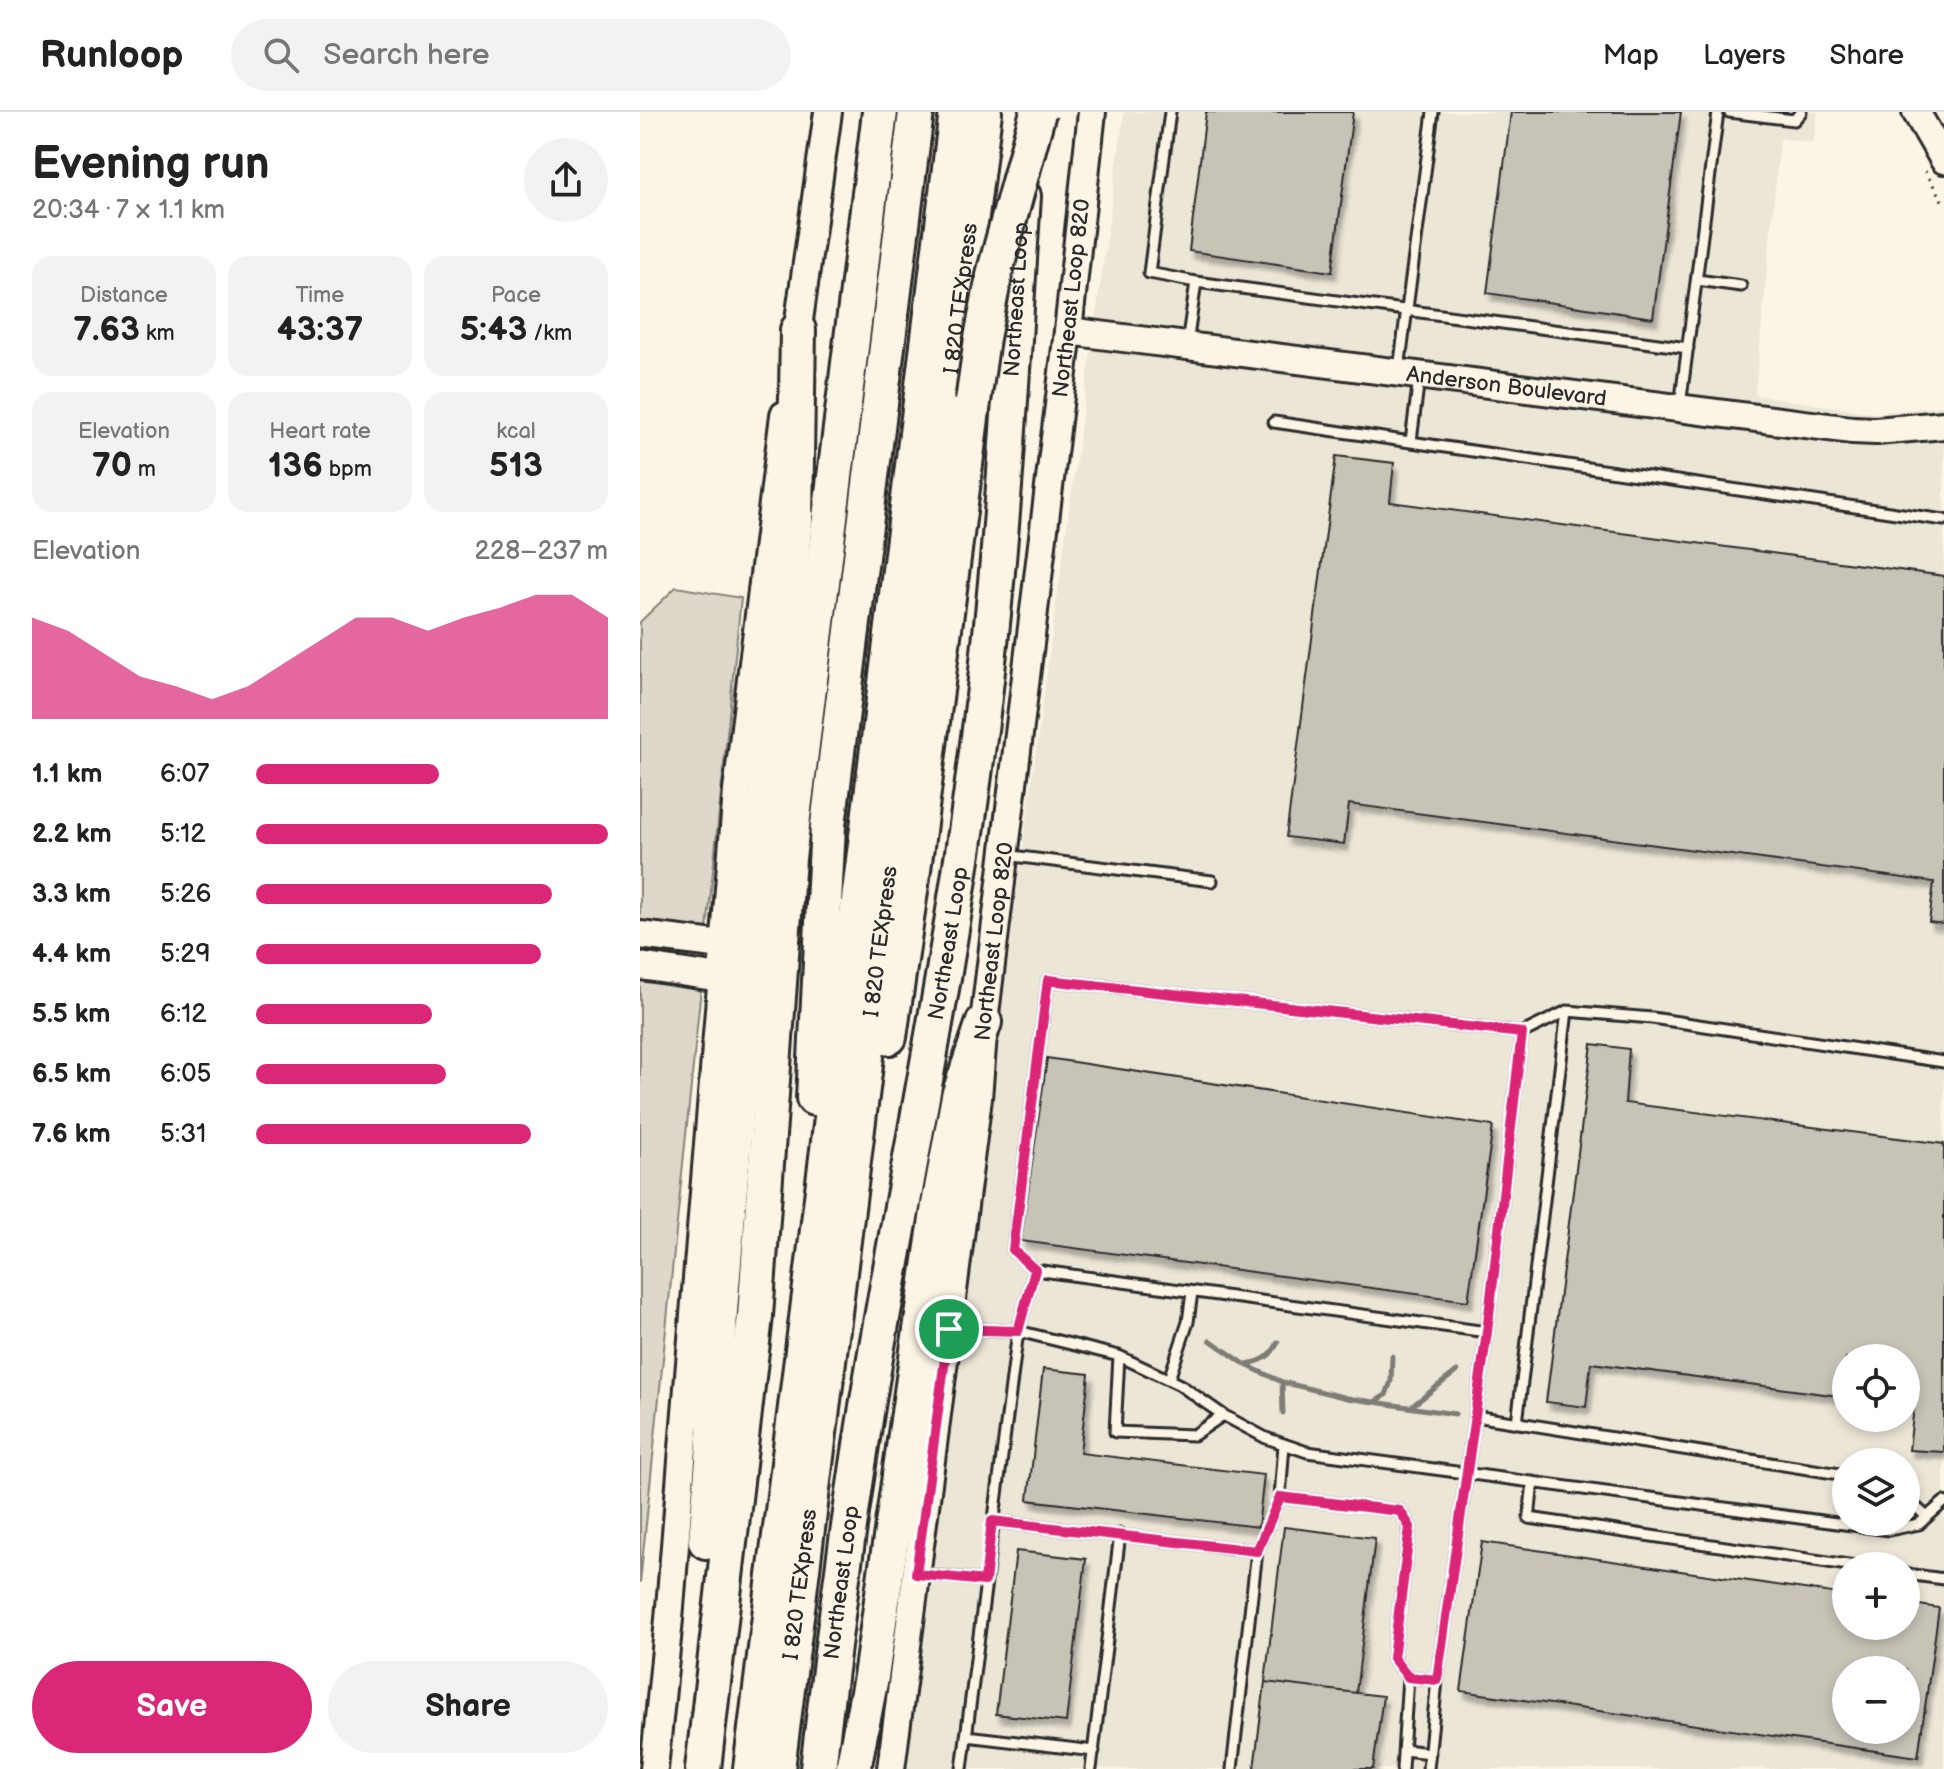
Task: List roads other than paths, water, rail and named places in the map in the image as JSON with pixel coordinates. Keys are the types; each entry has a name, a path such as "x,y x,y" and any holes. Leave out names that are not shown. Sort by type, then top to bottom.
{"highway":[{"path":"703,1769 755,1316 788,858 880,112"},
{"path":"775,1569 765,1538 813,1119 828,825 916,112"},
{"name":"I 820 TEXpress","path":"751,1769 957,112"},
{"name":"I 820 TEXpress","path":"777,1769 984,112"},
{"name":"Northeast Loop","path":"818,1769 851,1508 942,987 977,755 999,549 1029,112"},
{"path":"846,1202 868,1164 896,994 982,338 995,271 1038,112"},
{"path":"687,1769 713,1460 720,1311 746,989 795,522 798,330"},
{"path":"853,1769 871,1677 939,1205 959,1096 984,1022"}],"main road":[{"path":"654,1769 737,791 781,432 828,112"},
{"name":"Northeast Loop 820","path":"891,1769 978,1098 984,1022 1068,331 1090,112"},
{"path":"1916,112 1944,160"},
{"name":"Anderson Boulevard","path":"1068,331 1852,430 1944,425"},
{"path":"640,935 723,945"},
{"path":"640,966 720,978"}],"lane":[{"path":"1170,112 1149,273 1196,282 1688,348"},
{"path":"1411,441 1407,310 1433,112"},
{"path":"1680,409 1718,112"},
{"path":"1729,112 1794,120 1801,112"},
{"path":"1697,280 1741,286"},
{"path":"1187,344 1196,282"},
{"path":"1274,422 1944,520"},
{"path":"1005,855 1212,881"},
{"path":"1487,1332 1035,1270 1013,1250 1048,980 1522,1033 1567,1011 1652,1018 1944,1062"},
{"path":"1517,1423 1567,1011"},
{"path":"1428,1769 1437,1680 1487,1332 1522,1033"},
{"path":"962,1769 1018,1331 1035,1270"},
{"path":"1169,1379 1188,1322 1192,1292"},
{"path":"949,1329 1018,1331 1119,1356 1169,1379 1223,1415 1266,1438 1307,1452 1889,1530 1919,1524 1944,1502"},
{"path":"1119,1356 1115,1432 1194,1435 1223,1415"},
{"path":"1475,1416 1832,1473"},
{"path":"1232,1769 1257,1551 1280,1497 1284,1444"},
{"path":"1533,1482 1529,1518 1832,1563"},
{"path":"1280,1497 1400,1511 1410,1527 1393,1658 1408,1677 1402,1769"},
{"path":"1920,1511 1927,1517"},
{"path":"992,1521 1257,1551"},
{"path":"1091,1769 1120,1534"},
{"path":"916,1574 985,1581"},
{"path":"1920,1576 1944,1579"},
{"path":"1408,1677 1437,1680"},
{"path":"966,1736 1094,1751"},
{"path":"1404,1750 1430,1753"}],"waterway":[{"path":"1210,1340 1246,1365 1282,1382 1347,1398 1455,1414"},
{"path":"1247,1364 1266,1358 1278,1342"},
{"path":"1376,1401 1386,1395 1391,1381 1392,1356"},
{"path":"1412,1406 1457,1371"},
{"path":"1282,1382 1283,1413"}]}
